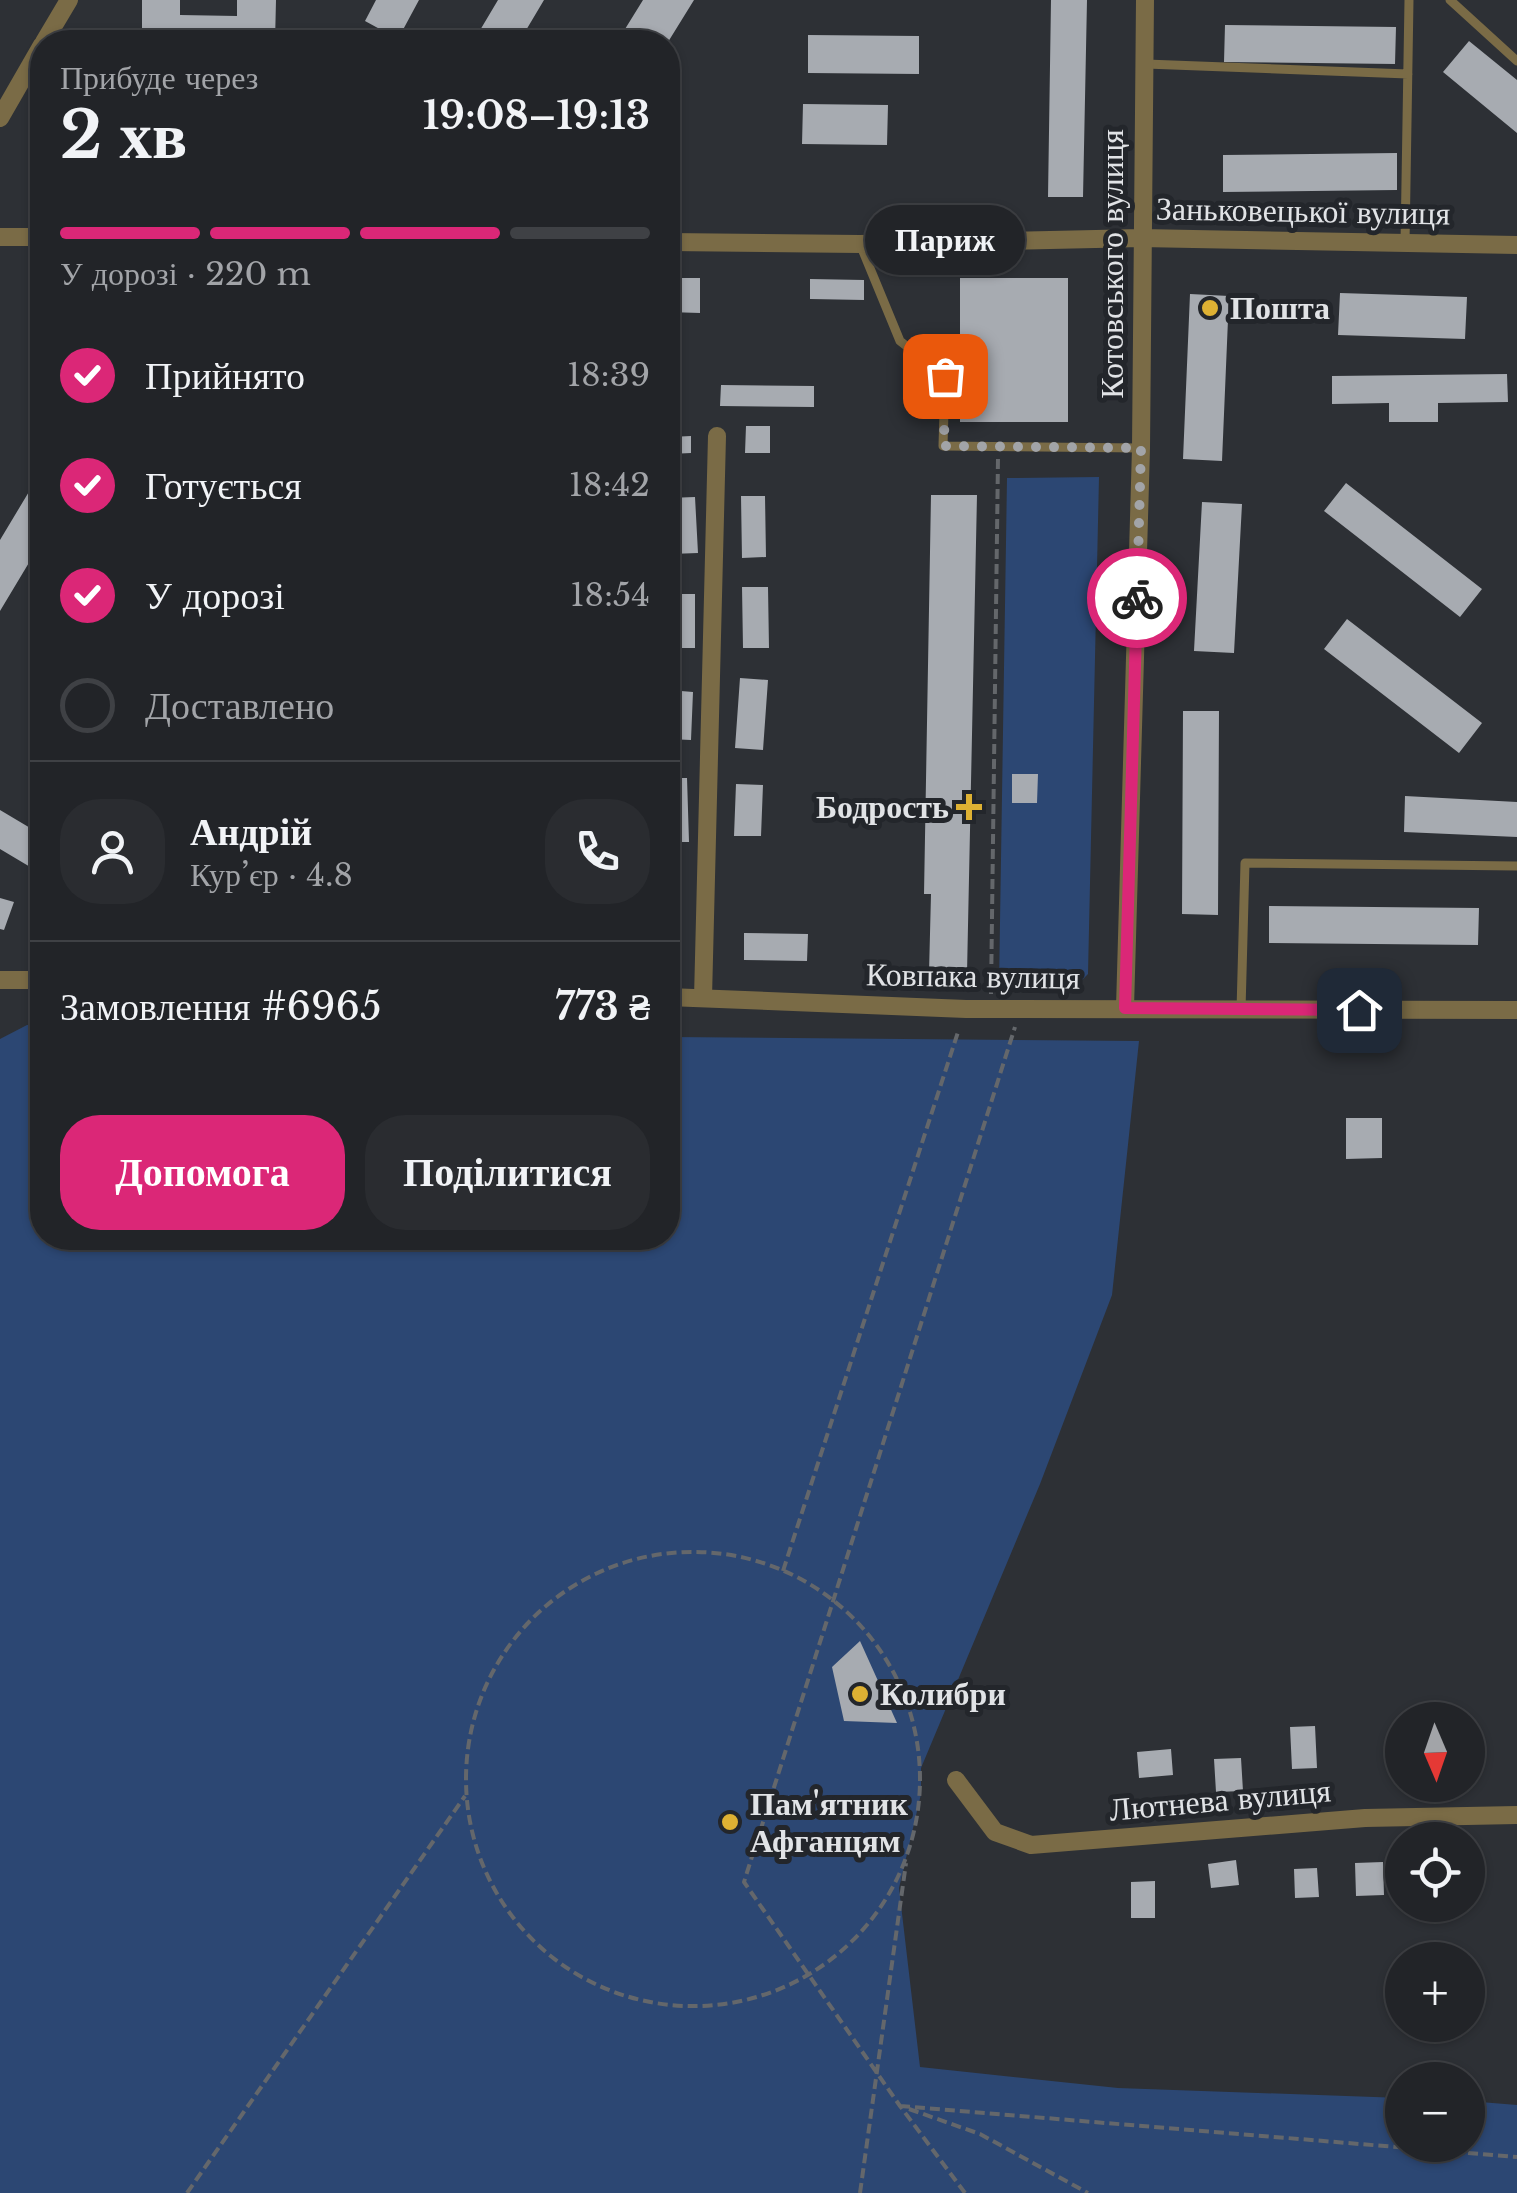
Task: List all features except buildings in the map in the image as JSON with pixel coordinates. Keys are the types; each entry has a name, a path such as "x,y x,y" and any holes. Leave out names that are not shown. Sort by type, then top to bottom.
{"street":[{"path":"51,30 69,0"},
{"name":"Котовського вулиця","path":"1125,1008 1141,448 1145,0"},
{"path":"0,118 30,66"},
{"path":"0,236 30,237"},
{"name":"Заньковецької вулиця","path":"680,242 860,244 1142,238 1517,244"},
{"path":"703,998 717,436"},
{"path":"0,980 30,980"},
{"name":"Ковпака вулиця","path":"680,998 966,1009 1517,1010"},
{"name":"Лютнева вулиця","path":"956,1780 995,1832 1031,1845 1365,1818 1517,1815"}],"lane":[{"path":"1406,242 1409,0"},
{"path":"1450,0 1517,61"},
{"path":"1144,64 1408,74"},
{"path":"860,244 900,341 945,376 944,446 1141,448"},
{"path":"1241,1010 1245,863 1517,866"}],"path":[{"path":"990,1008 998,446"},
{"path":"965,2193 744,1882 1022,1008"},
{"path":"783,1571 966,1009"},
{"path":"860,2193 907,1858 921,1794 916,1734 893,1670 874,1641 832,1600 783,1571 730,1555 662,1554 612,1567 566,1590 539,1611 516,1636 488,1680 470,1728 465,1796 480,1862 505,1908 538,1947 595,1985 627,1997 695,2007 729,2004 762,1996 808,1974 850,1944 874,1918 907,1858"},
{"path":"187,2193 465,1796"},
{"path":"900,2106 1517,2157"},
{"path":"900,2106 980,2134 1088,2193"}],"shaded area":[{"path":"1099,477 1088,974 1075,987 999,986 1007,478"},
{"path":"30,1025 30,1250 680,1250 680,1037 1139,1041 1112,1295 1040,1484 921,1768 921,1794 899,1888 920,2067 1118,2088 1385,2097 1385,2162 1485,2162 1485,2102 1517,2105 1517,2193 0,2193 0,1039"}],"way so far":[{"path":"945,376 944,446 1141,448 1137,598"}],"place":[{"name":"Пошта","path":"1210,308"},
{"name":"Париж","path":"945,376"},
{"name":"Бодрость","path":"969,807"},
{"name":"Колибри","path":"860,1694"},
{"name":"Пам'ятник Афганцям","path":"730,1822"}],"route":[{"path":"1137,598 1125,1008 1359,1010"}]}
